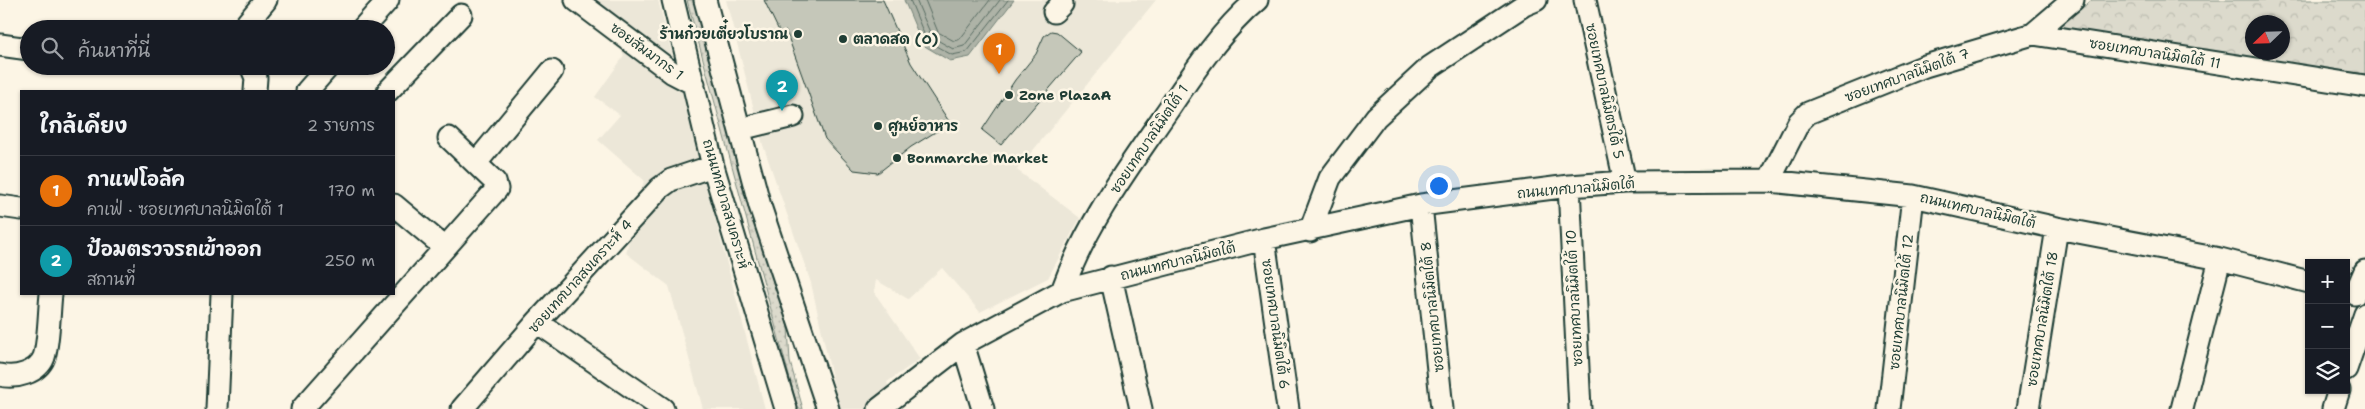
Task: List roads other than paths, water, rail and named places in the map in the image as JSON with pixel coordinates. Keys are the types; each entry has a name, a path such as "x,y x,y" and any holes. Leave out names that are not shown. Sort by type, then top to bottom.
{"street":[{"path":"249,20 266,0"},
{"path":"370,20 388,0"},
{"name":"ถนนเทศบาลสงเคราะห์","path":"673,0 714,166 786,408"},
{"path":"705,0 760,206 823,403"},
{"name":"ซอยเทศบาลนิมิตใต้ 1","path":"1062,291 1074,258 1114,187 1186,84 1242,12 1257,0"},
{"path":"1310,231 1330,178 1376,117 1430,67 1524,5 1536,0"},
{"name":"ซอยเทศบาลนิมิตรใต้ 5","path":"1585,0 1625,182"},
{"name":"ซอยเทศบาลนิมิตใต้ 7","path":"1769,181 1799,122 1808,113 1925,66 2033,34 2074,0"},
{"name":"ซอยสัมมากร 1","path":"579,1 673,73 694,84"},
{"path":"389,90 461,15"},
{"name":"ซอยเทศบาลนิมิตใต้ 11","path":"2033,34 2365,86"},
{"path":"0,45 20,48"},
{"path":"476,163 552,71"},
{"path":"255,75 255,90"},
{"path":"307,90 321,75"},
{"path":"740,129 793,116"},
{"path":"302,409 497,189 495,182 449,138"},
{"name":"ซอยเทศบาลสงเคราะห์ 4","path":"462,409 537,322 660,188 671,180 714,166"},
{"name":"ถนนเทศบาลนิมิตใต้","path":"879,409 963,344 1062,291 1264,239 1310,231 1421,205 1569,186 1625,182 1769,181 1913,196 2057,228 2220,259 2305,281"},
{"name":"ซอยเทศบาลนิมิตใต้ 10","path":"1569,186 1580,409"},
{"name":"ซอยเทศบาลนิมิตใต้ 12","path":"1889,409 1913,196"},
{"name":"ซอยเทศบาลนิมิตใต้ 8","path":"1421,205 1442,409"},
{"path":"0,206 20,209"},
{"path":"395,207 444,247"},
{"name":"ซอยเทศบาลนิมิตใต้ 18","path":"2028,409 2057,228"},
{"name":"ซอยเทศบาลนิมิตใต้ 6","path":"1264,239 1288,409"},
{"path":"2182,409 2220,259"},
{"path":"2356,294 2365,271"},
{"path":"1111,277 1141,409"},
{"path":"0,375 8,377 22,375 32,371 44,358 51,295"},
{"path":"217,409 222,295"},
{"path":"2350,357 2365,314"},
{"path":"537,322 663,409"},
{"path":"963,344 983,409"},
{"path":"2333,409 2338,394"}],"water":[{"path":"904,0 1014,0 970,57 950,61 923,45"}],"place":[{"name":"ร้านก๋วยเตี๋ยวโบราณ","path":"798,34"},
{"name":"ตลาดสด (O)","path":"843,39"},
{"name":"กาแฟโอลัค","path":"999,74"},
{"name":"Zone PlazaA","path":"1009,95"},
{"name":"ป้อมตรวจรถเข้าออก","path":"782,111"},
{"name":"ศูนย์อาหาร","path":"878,126"},
{"name":"Bonmarche Market","path":"897,158"}]}
